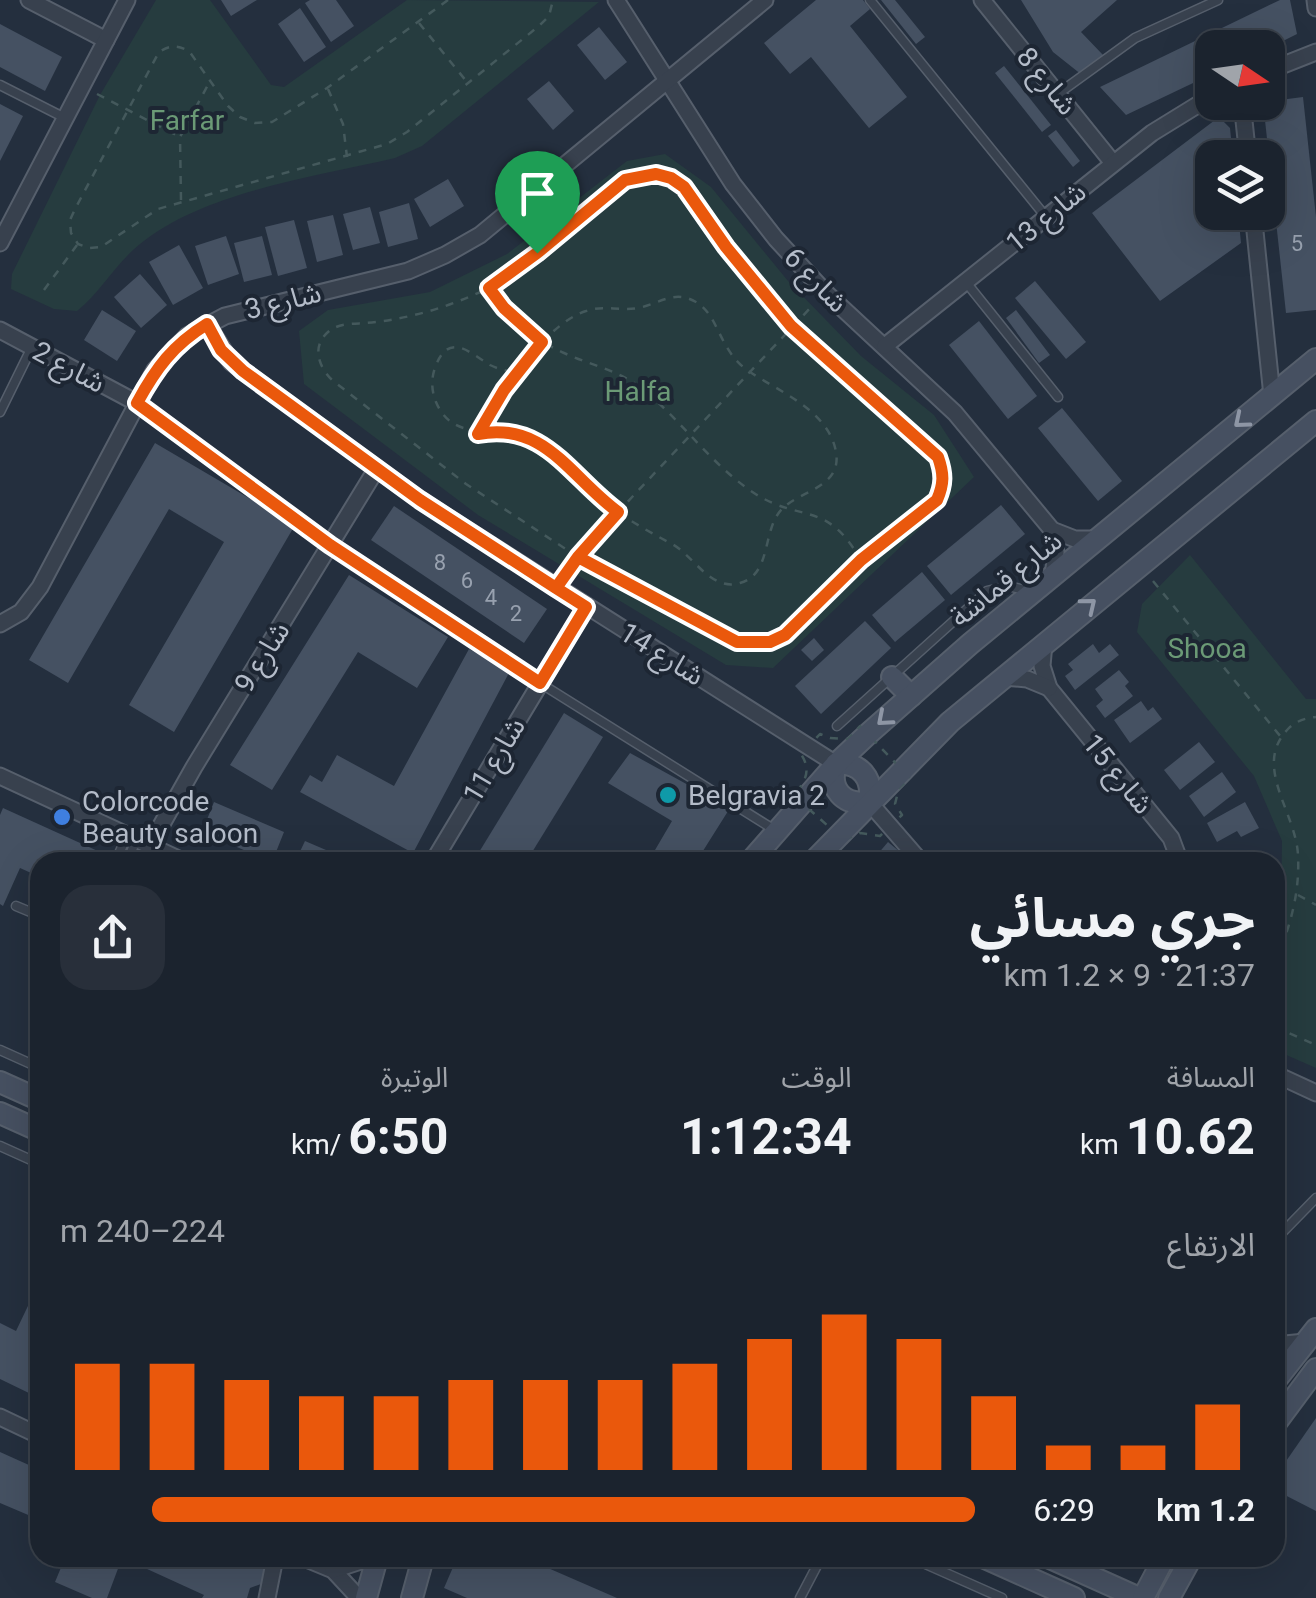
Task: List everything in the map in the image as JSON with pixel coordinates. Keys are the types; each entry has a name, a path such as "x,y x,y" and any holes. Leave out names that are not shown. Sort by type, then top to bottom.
{"street":[{"path":"28,0 106,40"},
{"path":"2,235 127,0"},
{"name":"شارع 6","path":"616,0 733,184 776,239 826,293 955,413 1052,530"},
{"name":"شارع 3","path":"0,624 21,612 40,588 155,370 170,352 207,324 243,311 408,270 446,255 480,235 765,0"},
{"name":"شارع 8","path":"982,0 1113,163"},
{"path":"1315,0 1316,8"},
{"path":"1285,64 1316,52"},
{"name":"شارع 13","path":"885,346 1113,163 1195,106"},
{"path":"1255,230 1272,396"},
{"name":"شارع 14","path":"207,324 231,362 464,530 836,764"},
{"name":"شارع 2","path":"0,330 137,403"},
{"name":"شارع قماشة","path":"759,852 836,764 911,696 1316,359"},
{"path":"822,852 950,722 1140,564 1306,436 1316,420"},
{"name":"شارع 9","path":"137,841 194,767 378,468"},
{"path":"1052,530 1075,539 1099,538"},
{"path":"1052,530 1056,552 1054,576"},
{"name":"شارع 11","path":"439,852 586,607"},
{"path":"1044,642 1042,666 1049,688"},
{"path":"892,677 911,696"},
{"path":"1003,677 1027,679 1049,688"},
{"name":"شارع 15","path":"1049,688 1171,838 1176,852"},
{"path":"869,802 871,787 864,773 851,764 836,764 832,778 837,792 848,801 869,802 912,852"},
{"path":"0,776 162,852"},
{"path":"1285,1078 1316,1092"},
{"path":"0,1082 30,1096"},
{"path":"0,1113 30,1126"},
{"path":"1285,1342 1311,1336"},
{"path":"1285,1368 1311,1336"},
{"path":"1285,1412 1311,1379"},
{"path":"0,1416 30,1431"},
{"path":"267,1598 273,1567"},
{"path":"326,1567 362,1598"},
{"path":"333,1570 343,1567"},
{"path":"362,1598 371,1567"},
{"path":"416,1595 421,1567"},
{"path":"1004,1567 1059,1594"},
{"path":"1074,1567 1141,1598 1159,1567"},
{"path":"1169,1598 1186,1567"}],"lane":[{"path":"870,0 1046,217"},
{"path":"1058,94 1135,38 1213,1"},
{"path":"0,85 65,118"},
{"path":"966,281 1058,398"},
{"path":"0,412 32,348"},
{"path":"137,403 330,545 540,683 777,831"},
{"path":"837,726 987,591 1008,586 1034,592"},
{"path":"125,852 137,841"},
{"path":"132,852 137,841"},
{"path":"16,906 30,912"},
{"path":"0,1050 30,1064"},
{"path":"0,1146 30,1160"},
{"path":"1285,1230 1316,1198"},
{"path":"800,1598 816,1567"},
{"path":"932,1567 1002,1598"}],"path":[{"path":"448,0 327,88 272,122 255,123 240,117 189,50 168,46 159,52 70,220 70,233 78,244 101,247 158,209 388,144 538,26 549,16 553,0"},
{"path":"418,22 467,82"},
{"path":"181,201 180,137 210,80"},
{"path":"82,86 180,137"},
{"path":"327,88 343,124 347,157"},
{"path":"656,174 684,187 726,247 791,326 938,457 943,486 937,500 861,560 785,635 753,644 722,635 578,557 436,461 332,380 322,370 318,358 327,332 338,325 408,317 489,288 625,180 656,174"},
{"path":"44,290 78,244"},
{"path":"489,288 504,308 542,342 624,377 657,402 690,438 750,490 784,507 819,515 831,522 842,531 861,560"},
{"path":"556,588 618,512 826,293"},
{"path":"478,434 504,390 519,373 542,342 570,318 587,310 636,308 677,296 693,300 707,310 728,352 809,412 833,441 837,456 834,470 826,482 784,507 770,528 762,566 754,576 728,585 715,581 680,549 618,512 545,446 513,432 478,434 463,430 449,422 432,394 432,378 444,353 455,347 467,348 490,365 519,373"},
{"path":"1140,564 1281,737"},
{"path":"1285,938 1296,894 1298,850 1294,828 1273,775 1274,749 1292,724 1316,717"},
{"path":"1296,894 1316,905"},
{"path":"1285,1032 1316,1045"}],"green space":[{"name":"Farfar","path":"156,0 210,0 271,85 284,87 407,0 599,2 422,146 395,158 262,188 196,211 140,244 77,311 54,309 11,289 12,274 100,95"},
{"name":"Halfa","path":"665,154 711,187 788,281 861,356 934,415 974,477 773,668 726,665 478,515 304,384 299,331 328,310 430,292 507,254 627,161"},
{"name":"Shooa","path":"1190,555 1306,699 1316,699 1316,1068 1285,1054 1282,841 1254,776 1137,632 1142,604"}],"building":[{"path":"221,0 257,0 231,16"},
{"path":"336,0 354,26 331,42 305,3"},
{"path":"816,0 863,0 870,9 850,26 907,97 869,128 811,57 790,74 764,43"},
{"path":"881,0 895,0 925,37 916,44"},
{"path":"1021,0 1117,0 1081,32 1103,55 1082,75 1053,52"},
{"path":"1280,0 1290,0 1297,34 1285,40 1285,30 1218,30"},
{"path":"300,8 326,47 304,62 278,24"},
{"path":"0,24 62,57 45,91 0,67"},
{"path":"599,27 627,62 605,80 577,45"},
{"path":"1195,41 1195,82 1126,115 1100,87"},
{"path":"1004,66 1051,125 1042,132 995,73"},
{"path":"549,81 574,111 553,130 527,99"},
{"path":"1303,97 1316,217 1316,310 1286,313 1277,230 1285,230 1285,140 1267,140 1265,120 1285,120 1285,99"},
{"path":"0,104 23,116 0,161"},
{"path":"1215,120 1222,120 1230,128 1231,140 1195,140 1195,230 1240,230 1241,243 1160,301 1092,213"},
{"path":"1056,130 1080,161 1073,167 1048,136"},
{"path":"448,179 464,206 430,227 414,199"},
{"path":"409,203 418,239 388,247 379,212"},
{"path":"370,207 380,243 353,250 343,214"},
{"path":"333,215 343,255 317,262 307,221"},
{"path":"294,220 307,268 278,276 265,227"},
{"path":"226,236 239,274 208,285 195,246"},
{"path":"262,236 272,275 244,282 234,243"},
{"path":"179,245 203,288 173,305 149,262"},
{"path":"140,274 167,305 141,328 114,297"},
{"path":"1035,281 1086,342 1066,359 1015,298"},
{"path":"102,310 136,331 117,361 84,340"},
{"path":"1016,310 1050,355 1039,363 1006,318"},
{"path":"979,321 1037,396 1008,419 949,345"},
{"path":"1062,408 1122,481 1098,501 1038,428"},
{"path":"155,443 295,525 174,732 129,705 224,542 169,509 68,683 29,660"},
{"path":"1001,505 1025,534 951,595 927,566"},
{"path":"394,506 547,609 524,643 371,540"},
{"path":"922,572 945,600 895,642 872,615"},
{"path":"349,575 448,637 417,688 358,652 272,790 230,765"},
{"path":"865,621 891,648 821,714 795,686"},
{"path":"814,638 824,650 812,661 801,650"},
{"path":"1093,644 1099,653 1110,644 1119,655 1075,690 1065,676 1073,670 1068,664"},
{"path":"469,649 510,671 414,852 300,792 310,775 322,782 337,755 394,786"},
{"path":"1119,670 1129,682 1125,686 1133,696 1105,718 1096,706 1103,700 1095,689"},
{"path":"1141,701 1148,711 1153,707 1162,719 1130,743 1114,720"},
{"path":"564,713 603,737 532,852 479,852"},
{"path":"1199,742 1215,762 1180,790 1164,770"},
{"name":"Belgravia 2","path":"630,753 730,808 702,852 654,852 672,821 608,783"},
{"path":"1222,772 1236,792 1204,817 1189,796"},
{"path":"214,802 284,832 276,852 249,852 202,832"},
{"path":"1245,802 1259,828 1241,837 1237,831 1217,842 1207,823"},
{"path":"3,808 100,852 30,852 30,872 20,868 3,906"},
{"path":"305,841 331,852 300,852"},
{"path":"888,842 900,852 880,852"},
{"path":"30,1302 30,1394 0,1379 0,1323 16,1331"},
{"path":"1316,1418 1316,1511 1285,1495 1285,1463"},
{"path":"0,1452 30,1466 30,1516 0,1503"},
{"path":"61,1567 119,1567 107,1598 92,1598 55,1582"},
{"path":"143,1567 263,1567 267,1575 264,1583 250,1588 247,1598 202,1598 204,1595"},
{"path":"453,1567 546,1567 617,1598 467,1598 444,1588"}],"place":[{"name":"Belgravia 2","path":"668,795"},
{"name":"Colorcode Beauty saloon","path":"62,817"}],"route":[{"path":"537,253 489,288 504,308 542,342 504,390 478,434 496,430 530,437 618,512 578,557 556,588 420,500 231,362 207,324 170,352 137,403 330,545 540,683 586,607 556,588 578,557 737,642 770,642 798,624 861,560 937,500 943,486 938,457 791,326 726,247 684,187 671,178 656,174 625,180 537,253"}]}
